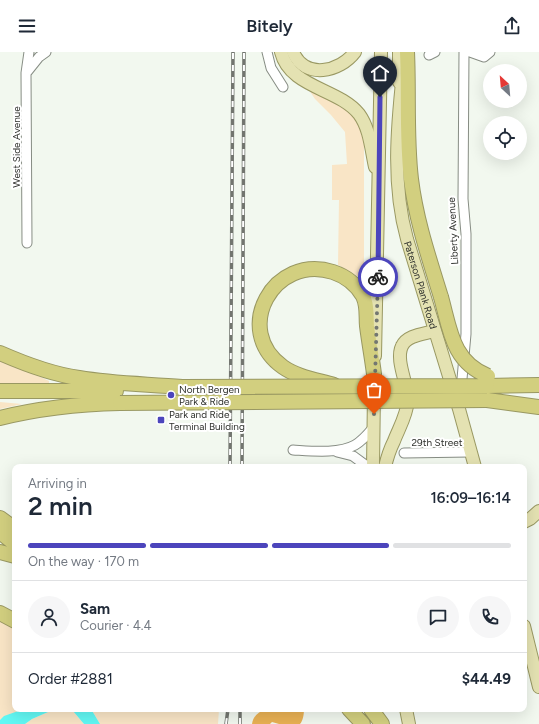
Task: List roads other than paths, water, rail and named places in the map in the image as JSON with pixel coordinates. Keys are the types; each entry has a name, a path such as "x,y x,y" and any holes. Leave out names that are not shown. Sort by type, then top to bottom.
{"highway":[{"path":"406,52 411,178 418,221 440,297 459,353 488,387"},
{"path":"342,388 299,375 287,369 279,364 264,345 260,332 262,308 272,289 280,281 294,273 309,269 324,270 338,274 351,282 362,294 366,306 367,326 374,374"},
{"path":"0,353 45,370 77,378 99,392"},
{"path":"0,391 99,392 488,387 535,384"},
{"path":"0,418 57,407 99,392 146,391 182,387 488,387 538,406"},
{"path":"0,518 12,527"},
{"path":"0,532 12,542"},
{"path":"0,552 12,555"},
{"path":"0,613 12,619"},
{"path":"352,712 363,724"},
{"path":"372,712 382,724"}],"main road":[{"path":"281,52 287,66 295,74 348,104 358,113 369,135 370,147 379,183"},
{"path":"293,52 302,65 316,70 328,69 340,65 350,58 355,52"},
{"path":"373,464 381,52"},
{"name":"Paterson Plank Road","path":"399,52 398,72 400,99"},
{"name":"Paterson Plank Road","path":"406,52 400,99 397,169 400,214 406,239 459,409 474,464"},
{"path":"386,464 407,406 407,389 400,358 401,349 408,339 434,331"},
{"path":"527,638 539,687"},
{"path":"371,712 373,724"},
{"path":"407,712 409,724"}],"street":[{"name":"West Side Avenue","path":"27,243 26,73 29,52"},
{"path":"26,73 46,52"},
{"path":"266,52 271,68 284,87"},
{"name":"Liberty Avenue","path":"459,409 466,334 466,234 463,199 464,52"},
{"path":"470,52 484,57 490,52"},
{"path":"292,450 332,450 351,447 356,445 373,428"},
{"path":"332,450 353,456 364,464"},
{"name":"29th Street","path":"404,453 470,452"}],"water":[{"path":"15,712 48,712 32,719 25,724 0,724 0,720 4,716"},
{"path":"74,712 93,712 100,724 84,724"}],"railway":[{"path":"230,464 233,52"},
{"path":"242,464 244,52"},
{"path":"226,724 228,712"},
{"path":"240,712 240,724"}],"place":[{"name":"North Bergen Park & Ride","path":"171,395"},
{"name":"Park and Ride Terminal Building","path":"161,420"}]}
